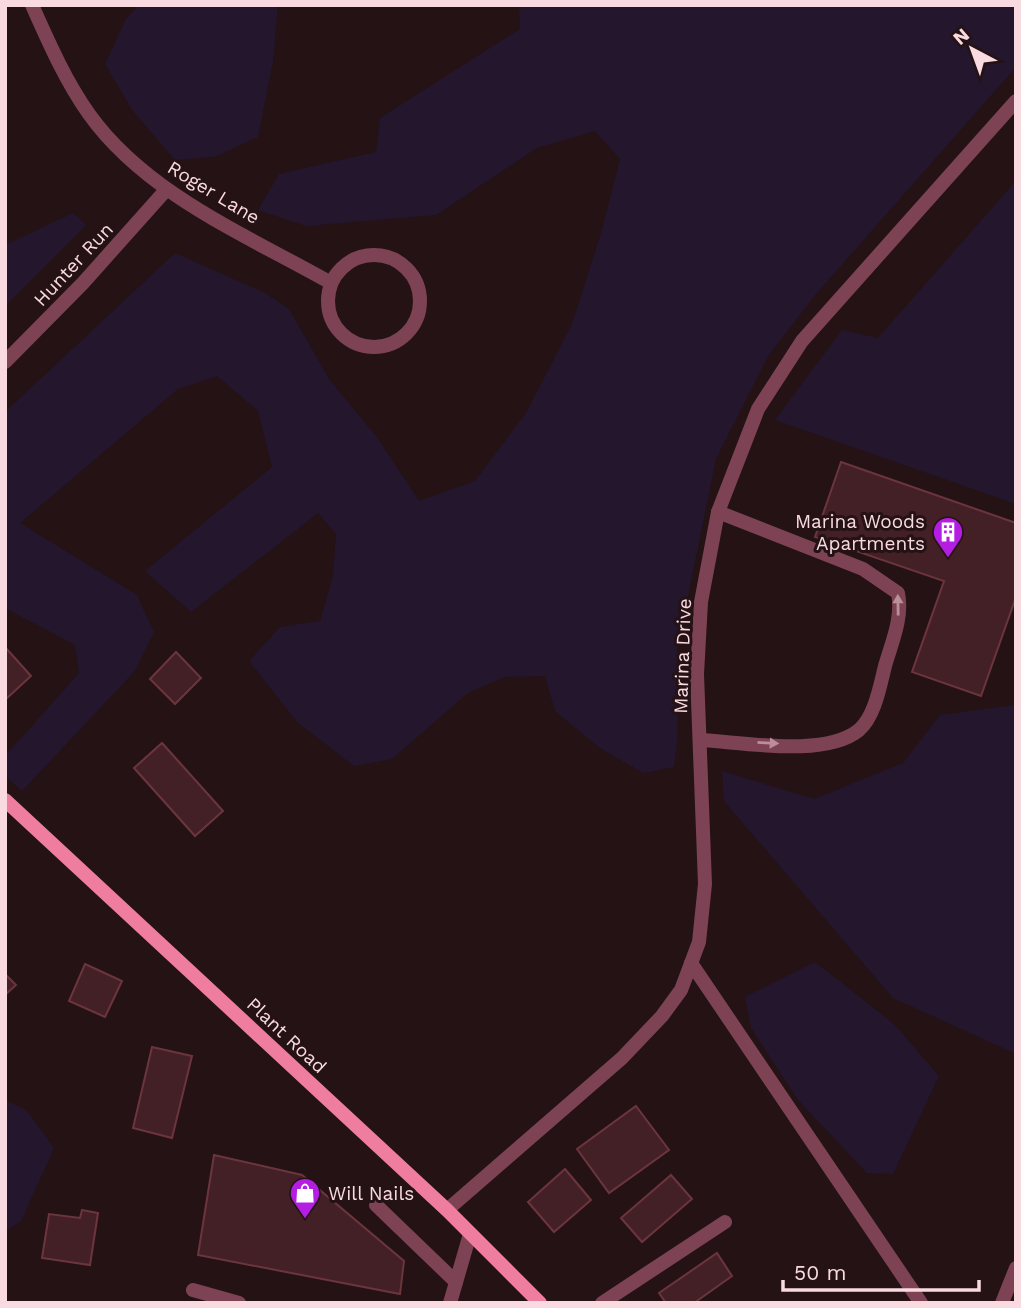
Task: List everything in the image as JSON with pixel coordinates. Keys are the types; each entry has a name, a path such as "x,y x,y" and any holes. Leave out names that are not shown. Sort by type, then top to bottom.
{"street":[{"name":"Roger Lane","path":"32,5 57,62 89,115 166,190 331,283"},
{"name":"Marina Drive","path":"447,1210 622,1058 662,1016 681,990 699,942 705,884 697,674 701,602 718,512 758,409 802,341 1016,101"},
{"name":"Hunter Run","path":"5,362 83,283 166,190"},
{"path":"373,254 386,256 409,270 416,280 420,293 417,319 410,331 389,345 375,348 350,341 332,322 328,309 331,283 348,262 373,254"},
{"path":"700,740 818,746 843,740 860,729 880,689 901,608 898,593 863,569 718,512"},
{"name":"Plant Road","path":"5,800 447,1210 540,1303"},
{"path":"691,963 921,1303"},
{"path":"376,1205 456,1282"},
{"path":"602,1303 725,1223"},
{"path":"450,1303 470,1234"},
{"path":"1002,1303 1016,1268"},
{"path":"193,1290 239,1303"}],"shaded area":[{"path":"139,5 278,5 273,61 258,137 214,157 175,160 132,110 105,64 126,19"},
{"path":"519,5 1016,5 1016,67 816,294 768,356 716,459 677,650 678,732 674,767 643,773 600,748 555,711 545,676 504,677 468,693 392,759 354,766 297,722 249,661 280,627 320,621 333,576 336,534 318,513 191,612 145,571 272,467 258,411 217,376 178,389 20,523 137,595 154,632 135,671 22,791 5,776 5,756 79,673 75,645 5,610 5,412 175,253 265,293 289,309 329,379 376,436 419,501 475,481 526,413 572,324 601,233 620,159 595,131 537,148 436,215 306,226 258,210 279,174 376,152 380,118 520,29"},
{"path":"1016,181 1016,504 775,420 842,330 878,338"},
{"path":"73,213 86,225 5,306 5,245"},
{"path":"1016,705 1016,1054 893,998 724,801 722,771 814,799 903,763 940,715"},
{"path":"815,962 894,1024 939,1076 893,1174 867,1173 798,1100 751,1028 745,997"},
{"path":"5,1100 27,1111 54,1148 21,1221 5,1231"}],"building":[{"name":"Marina Woods Apartments","path":"841,462 1016,523 1016,597 981,696 912,672 944,581 815,537"},
{"path":"5,647 31,676 5,700"},
{"path":"176,652 201,678 175,704 150,679"},
{"path":"162,743 223,811 195,836 134,768"},
{"path":"85,964 122,981 105,1017 69,1001"},
{"path":"5,974 16,985 5,995"},
{"path":"152,1047 192,1056 172,1138 133,1128"},
{"path":"636,1106 669,1150 609,1193 577,1149"},
{"path":"214,1155 302,1175 404,1261 400,1294 198,1255"},
{"path":"565,1169 591,1200 554,1232 528,1202"},
{"path":"671,1175 692,1199 642,1242 621,1218"},
{"path":"82,1210 98,1213 90,1265 42,1258 49,1214 80,1218"},
{"path":"717,1253 732,1276 694,1303 666,1303 659,1293"}],"place":[{"name":"Marina Woods Apartments","path":"948,559"},
{"name":"Will Nails","path":"305,1220"}]}
